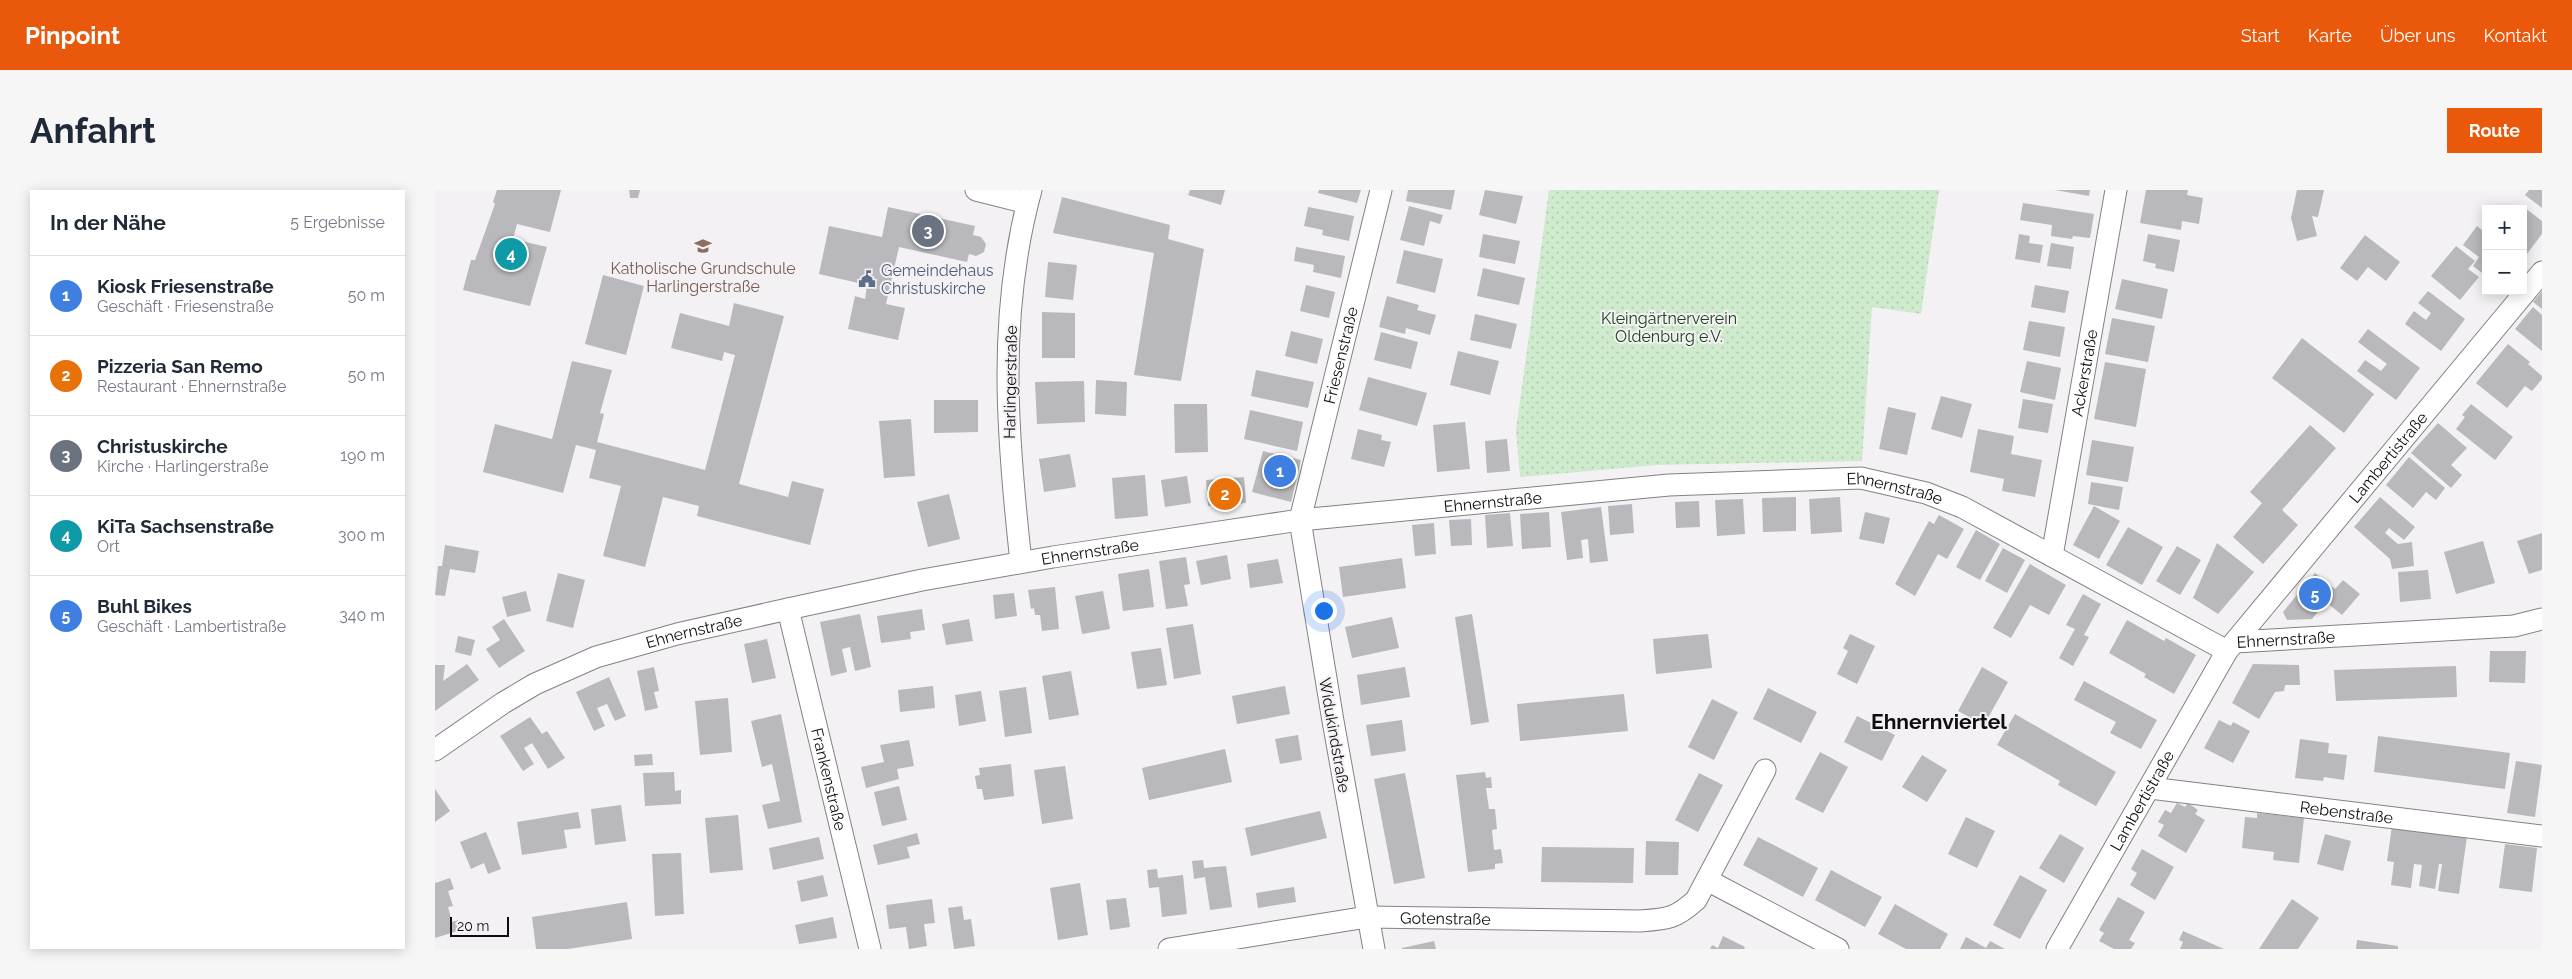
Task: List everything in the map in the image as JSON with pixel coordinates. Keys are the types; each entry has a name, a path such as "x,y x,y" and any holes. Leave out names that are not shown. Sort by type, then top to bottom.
{"street":[{"name":"Harlingerstraße","path":"976,190 1029,197 1013,287 1006,396 1011,472 1021,562"},
{"name":"Friesenstraße","path":"1300,520 1381,190"},
{"name":"Ackerstraße","path":"2052,556 2116,190"},
{"name":"Lambertistraße","path":"2057,949 2231,647 2542,272"},
{"name":"Ehnernstraße","path":"435,750 503,702 535,684 581,664 677,634 922,580 1021,562 1300,520 1669,485 1861,478 1925,493 1962,507 2052,556 2231,647 2514,626 2542,619"},
{"name":"Widukindstraße","path":"1300,520 1367,917 1375,949"},
{"name":"Frankenstraße","path":"788,609 870,949"},
{"name":"Gotenstraße","path":"1169,949 1367,917 1640,921 1662,919 1681,914 1696,900 1765,770"},
{"name":"Rebenstraße","path":"2151,788 2542,836"},
{"path":"1707,880 1838,949"}],"green space":[{"name":"Kleingärtnerverein Oldenburg e.V.","path":"1549,190 1939,190 1921,314 1872,307 1862,461 1657,465 1520,477 1516,430"}],"building":[{"path":"497,190 561,190 550,232 517,224 513,239 547,247 530,306 463,290 471,260 475,260 495,204 493,202"},
{"path":"629,190 640,190 638,198 630,198"},
{"path":"1190,190 1225,190 1221,205 1188,195"},
{"path":"1319,190 1361,190 1357,203 1318,193"},
{"path":"1408,190 1455,190 1451,210 1406,201"},
{"path":"1485,190 1523,196 1516,224 1479,215"},
{"path":"2055,190 2090,190 2089,196"},
{"path":"2146,190 2188,190 2187,195 2203,198 2199,224 2182,221 2181,230 2140,223"},
{"path":"2297,190 2324,190 2318,217 2312,216 2317,236 2297,241 2291,218"},
{"path":"2529,190 2542,190 2542,208 2525,195"},
{"path":"1062,197 1170,225 1168,239 1204,249 1181,381 1134,375 1154,253 1053,233"},
{"path":"2023,203 2094,214 2090,238 2073,236 2072,239 2051,236 2052,225 2020,220"},
{"path":"1409,206 1443,215 1440,224 1430,221 1424,246 1400,240"},
{"name":"Gemeindehaus Christuskirche","path":"888,207 975,226 973,235 981,237 986,244 984,252 976,256 969,254 967,262 899,247 886,304 905,308 898,340 848,329 855,296 865,299 867,285 819,274 829,226 882,237"},
{"path":"1308,207 1354,216 1349,241 1322,235 1323,230 1304,226"},
{"path":"2527,210 2542,221 2542,234 2527,254"},
{"path":"2477,226 2482,230 2482,273 2473,266 2479,257 2463,245"},
{"path":"1483,234 1520,241 1515,264 1479,257"},
{"path":"2019,234 2030,236 2029,243 2043,245 2040,263 2015,259"},
{"path":"2148,234 2180,240 2174,272 2155,268 2156,264 2143,261"},
{"path":"2365,235 2400,262 2386,281 2368,267 2357,281 2340,268"},
{"path":"2051,243 2074,247 2071,269 2047,266"},
{"path":"2456,246 2475,261 2468,269 2479,277 2460,300 2431,276"},
{"path":"1296,247 1345,256 1341,278 1313,272 1314,265 1294,261"},
{"path":"1404,250 1443,259 1435,293 1396,283"},
{"path":"1048,262 1077,265 1073,300 1045,297"},
{"path":"1483,268 1525,278 1519,305 1477,296"},
{"path":"603,275 644,286 626,355 585,344"},
{"path":"2122,279 2168,289 2162,319 2115,309"},
{"path":"1306,285 1335,292 1329,318 1300,311"},
{"path":"2035,285 2069,291 2065,313 2031,307"},
{"path":"2428,291 2465,319 2441,351 2405,324 2414,311 2426,320 2431,313 2418,303"},
{"path":"2542,291 2542,309 2533,302"},
{"path":"1387,296 1419,305 1417,310 1436,315 1430,335 1406,328 1405,334 1379,327"},
{"path":"734,303 784,316 739,484 788,497 792,481 824,489 810,545 697,516 699,506 663,497 645,567 603,556 621,486 589,478 596,450 576,445 563,493 483,472 495,424 552,439 572,361 612,370 600,413 604,414 597,442 705,470 735,355 724,352 722,361 671,348 680,313 729,326"},
{"path":"2533,307 2542,315 2542,351 2515,329"},
{"path":"1042,312 1075,313 1075,358 1042,358"},
{"path":"1475,314 1517,324 1511,349 1470,340"},
{"path":"2112,318 2155,326 2148,362 2105,354"},
{"path":"2029,321 2065,327 2060,357 2023,350"},
{"path":"2368,329 2420,368 2396,400 2357,371 2365,360 2381,371 2387,364 2358,342"},
{"path":"1291,331 1323,339 1317,364 1285,356"},
{"path":"1381,332 1418,342 1411,369 1374,360"},
{"path":"2302,338 2374,394 2344,433 2272,378"},
{"path":"2508,344 2530,362 2528,364 2542,376 2542,379 2532,391 2525,386 2507,408 2476,383"},
{"path":"1458,351 1499,361 1490,395 1450,385"},
{"path":"2027,361 2061,368 2055,400 2020,392"},
{"path":"2105,362 2146,369 2136,427 2094,419"},
{"path":"1256,370 1314,382 1308,408 1251,396"},
{"path":"1368,377 1427,393 1417,426 1359,410"},
{"path":"1096,380 1127,382 1126,416 1095,414"},
{"path":"1084,381 1085,422 1037,424 1035,382"},
{"path":"1941,396 1972,404 1962,438 1931,429"},
{"path":"2023,399 2053,404 2048,433 2018,428"},
{"path":"934,400 978,400 978,432 934,433"},
{"path":"1174,404 1207,404 1208,452 1175,453"},
{"path":"2471,404 2513,437 2495,460 2456,429 2465,417 2462,415"},
{"path":"1888,407 1916,413 1907,455 1879,449"},
{"path":"1250,410 1303,422 1297,451 1244,439"},
{"path":"911,419 915,476 884,478 879,421"},
{"path":"1465,422 1470,469 1437,472 1433,425"},
{"path":"2438,423 2467,448 2451,465 2462,475 2451,488 2411,453"},
{"path":"2310,425 2336,448 2282,510 2298,525 2263,564 2233,537 2262,503 2250,492"},
{"path":"1358,429 1382,435 1381,440 1391,442 1384,467 1351,459"},
{"path":"1978,429 2014,436 2011,454 2042,460 2035,497 2002,491 2004,479 1970,472"},
{"path":"1507,439 1510,471 1487,473 1485,441"},
{"path":"2092,440 2134,447 2128,482 2086,475"},
{"path":"1263,451 1301,460 1291,502 1252,492"},
{"path":"1070,454 1076,487 1044,492 1039,459"},
{"path":"2409,457 2445,488 2436,500 2426,492 2413,508 2386,485"},
{"path":"1145,475 1148,516 1115,519 1112,478"},
{"path":"1187,476 1191,503 1165,507 1161,480"},
{"path":"1244,477 1246,503 1208,506 1206,480"},
{"path":"2091,482 2123,487 2119,510 2088,504"},
{"path":"949,494 960,539 928,547 917,502"},
{"path":"1796,497 1796,531 1763,532 1762,498"},
{"path":"1840,497 1842,532 1811,534 1809,499"},
{"path":"2380,497 2415,527 2404,540 2389,528 2385,533 2398,544 2412,542 2414,566 2392,569 2390,559 2354,527"},
{"path":"1743,499 1745,534 1717,536 1715,500"},
{"path":"1699,501 1700,527 1676,528 1675,502"},
{"path":"1632,504 1634,533 1610,535 1608,506"},
{"path":"2094,506 2120,521 2099,559 2073,545"},
{"path":"1601,507 1608,561 1590,563 1588,539 1581,540 1583,558 1567,560 1561,512"},
{"path":"1549,512 1551,547 1522,549 1520,514"},
{"path":"1865,512 1890,518 1884,544 1859,539"},
{"path":"1510,513 1513,546 1487,548 1485,515"},
{"path":"1939,515 1964,529 1947,559 1938,554 1915,596 1895,584 1929,521 1934,524"},
{"path":"1471,519 1472,545 1451,546 1449,520"},
{"path":"1434,523 1436,554 1415,556 1412,525"},
{"path":"2128,527 2163,547 2142,585 2106,565"},
{"path":"1976,530 2000,544 1980,580 1956,567"},
{"path":"2542,533 2542,570 2529,574 2517,541"},
{"path":"2483,541 2495,583 2456,594 2444,552"},
{"path":"2217,543 2254,572 2218,614 2193,598"},
{"path":"445,545 479,551 475,573 450,569 445,596 435,595 438,566 442,566"},
{"path":"2177,546 2201,560 2180,595 2156,581"},
{"path":"2003,548 2025,560 2007,593 1985,581"},
{"path":"1227,555 1231,579 1201,585 1196,561"},
{"path":"1186,557 1190,584 1184,585 1188,606 1166,609 1159,561"},
{"path":"1402,558 1406,588 1343,597 1339,567"},
{"path":"1278,559 1283,583 1250,588 1247,564"},
{"path":"2030,564 2066,585 2049,615 2030,605 2011,638 1993,628"},
{"path":"1149,569 1154,607 1123,611 1118,574"},
{"path":"2428,570 2431,599 2400,602 2398,572"},
{"path":"558,573 585,580 573,628 546,621"},
{"path":"2315,573 2335,589 2343,580 2360,594 2342,615 2326,602 2312,619 2287,620 2283,612"},
{"path":"1055,587 1059,629 1042,631 1040,615 1035,615 1034,608 1031,609 1028,590"},
{"path":"526,591 531,611 507,617 502,597"},
{"path":"1103,591 1110,629 1082,634 1075,596"},
{"path":"1014,593 1017,616 995,619 993,595"},
{"path":"2083,594 2101,604 2084,635 2089,637 2073,666 2059,658 2075,629 2066,625"},
{"path":"922,609 925,630 910,632 911,639 881,643 877,616"},
{"path":"860,614 871,667 855,671 850,647 842,649 847,672 831,676 820,622"},
{"path":"1472,614 1489,722 1471,725 1455,617"},
{"path":"1392,617 1399,648 1352,658 1345,627"},
{"path":"504,619 525,651 499,668 486,649 500,640 492,627"},
{"path":"969,619 973,641 946,645 942,624"},
{"path":"2127,620 2164,641 2166,638 2196,655 2174,694 2144,677 2146,674 2109,653"},
{"path":"1193,624 1201,674 1174,679 1166,628"},
{"path":"1708,634 1712,668 1656,674 1653,639"},
{"path":"1850,634 1875,646 1857,684 1837,674 1848,651 1843,648"},
{"path":"458,636 475,640 471,656 455,652"},
{"path":"767,639 776,678 752,683 744,644"},
{"path":"1161,648 1167,685 1137,689 1131,652"},
{"path":"2490,651 2526,651 2525,683 2489,682"},
{"path":"467,664 479,680 435,711 435,665 445,665 443,681"},
{"path":"2253,664 2299,665 2300,685 2285,685 2284,691 2275,692 2259,719 2232,703"},
{"path":"2456,666 2457,697 2336,701 2334,670"},
{"path":"654,667 659,691 654,692 658,708 645,711 637,671"},
{"path":"1405,667 1410,697 1361,705 1357,675"},
{"path":"1982,667 2008,682 1984,725 1958,711"},
{"path":"1071,671 1079,715 1049,720 1042,676"},
{"path":"609,677 626,716 615,721 607,704 597,708 605,726 594,731 576,692"},
{"path":"2084,681 2157,720 2141,749 2110,733 2116,722 2074,700"},
{"path":"933,686 935,708 900,712 898,690"},
{"path":"1285,686 1290,714 1237,724 1232,696"},
{"path":"1026,687 1032,733 1005,737 999,691"},
{"path":"1768,688 1817,712 1801,743 1753,719"},
{"path":"981,691 986,721 959,726 955,695"},
{"path":"1624,694 1628,731 1520,741 1517,704"},
{"path":"728,698 732,752 700,755 695,701"},
{"path":"1712,699 1738,712 1714,760 1688,747"},
{"path":"781,714 802,822 768,829 762,805 780,801 772,764 762,767 751,721"},
{"path":"2015,714 2116,772 2096,806 2058,785 2060,781 1997,745"},
{"path":"1857,716 1895,735 1882,761 1844,742"},
{"path":"530,717 542,734 547,731 565,758 548,769 532,743 524,748 534,764 523,771 500,736"},
{"path":"1402,720 1406,751 1371,756 1366,725"},
{"path":"2219,720 2231,726 2233,722 2250,731 2233,763 2204,748"},
{"path":"1298,735 1302,760 1280,764 1275,739"},
{"path":"2378,736 2510,753 2505,789 2374,772"},
{"path":"2300,739 2329,743 2328,753 2347,755 2344,780 2324,777 2323,781 2295,778"},
{"path":"909,740 914,766 897,769 899,779 866,788 861,767 884,762 880,745"},
{"path":"1225,749 1232,782 1149,800 1142,768"},
{"path":"1820,752 1848,767 1823,813 1795,799"},
{"path":"652,754 653,765 635,766 634,755"},
{"path":"1922,755 1947,770 1927,802 1902,787"},
{"path":"2516,761 2542,765 2535,817 2507,813"},
{"path":"1011,764 1014,796 984,800 982,789 977,789 975,776 980,775 979,768"},
{"path":"1065,766 1073,819 1042,824 1034,770"},
{"path":"674,772 675,791 681,790 681,804 645,806 643,773"},
{"path":"1485,772 1486,778 1491,777 1492,788 1486,788 1489,809 1495,809 1497,829 1492,830 1494,850 1501,849 1503,863 1495,864 1495,869 1468,872 1456,775"},
{"path":"1405,773 1425,878 1394,884 1374,779"},
{"path":"1699,773 1723,785 1698,832 1675,820"},
{"path":"899,786 907,820 882,826 874,792"},
{"path":"435,789 450,811 435,822"},
{"path":"2177,803 2185,807 2188,803 2198,810 2195,814 2205,820 2186,853 2158,836 2164,825 2158,822 2165,810 2171,813"},
{"path":"621,805 626,841 595,845 591,809"},
{"path":"1320,811 1327,838 1251,856 1245,828"},
{"path":"578,812 581,828 564,830 567,848 522,855 517,822"},
{"path":"2257,813 2304,818 2299,863 2273,860 2274,852 2242,848 2245,817 2257,818"},
{"path":"738,815 743,870 710,873 705,818"},
{"path":"1966,817 1995,831 1977,868 1948,854"},
{"path":"2392,826 2467,836 2459,894 2438,891 2442,864 2439,864 2435,889 2419,886 2422,865 2414,864 2411,888 2391,885 2394,862 2387,861"},
{"path":"486,832 501,869 488,874 484,863 471,869 460,842"},
{"path":"917,833 920,844 907,847 910,858 878,865 873,845"},
{"path":"2060,834 2084,848 2064,883 2039,868"},
{"path":"2325,834 2351,841 2343,871 2317,864"},
{"path":"819,837 824,859 773,870 769,848"},
{"path":"1758,837 1818,868 1803,897 1743,865"},
{"path":"1646,841 1679,842 1678,875 1645,875"},
{"path":"2505,844 2537,848 2532,892 2499,888"},
{"path":"1542,847 1634,848 1633,883 1541,882"},
{"path":"2142,849 2174,867 2155,900 2130,885 2137,873 2131,869"},
{"path":"681,853 684,914 655,916 652,854"},
{"path":"1203,860 1204,868 1226,866 1232,907 1210,910 1205,877 1194,879 1192,861"},
{"path":"1157,869 1158,878 1183,875 1187,914 1162,917 1159,887 1149,888 1147,870"},
{"path":"1831,870 1882,897 1865,927 1815,900"},
{"path":"823,875 828,896 801,902 797,881"},
{"path":"2020,875 2047,890 2020,939 1993,925"},
{"path":"450,878 454,889 448,891 453,906 448,907 452,922 458,920 461,930 435,938 435,883"},
{"path":"1080,883 1088,935 1058,940 1050,888"},
{"path":"1294,887 1296,902 1258,908 1256,893"},
{"path":"2118,897 2145,912 2129,940 2135,943 2131,949 2114,949 2099,941 2104,933 2099,930"},
{"path":"1126,898 1130,927 1110,930 1106,900"},
{"path":"932,899 935,923 924,924 927,946 909,949 906,927 889,929 886,905"},
{"path":"2292,899 2319,918 2298,949 2259,949"},
{"path":"627,902 632,939 568,949 536,949 532,917"},
{"path":"1895,904 1948,934 1940,949 1906,949 1878,934"},
{"path":"962,906 964,920 971,919 975,946 954,949 948,908"},
{"path":"833,917 837,938 799,944 795,925"},
{"path":"2183,931 2224,949 2180,949 2183,942 2179,940"},
{"path":"1723,936 1745,947 1744,949 1710,949 1712,945 1718,948"},
{"path":"1966,937 1986,948 1990,941 2005,949 1960,949"},
{"path":"2357,940 2398,946 2398,949 2356,949"},
{"path":"1434,941 1436,949 1402,949 1402,948"}],"place":[{"name":"Christuskirche","path":"928,231"},
{"name":"Katholische Grundschule Harlingerstraße","path":"703,246"},
{"name":"KiTa Sachsenstraße","path":"511,254"},
{"name":"Gemeindehaus Christuskirche","path":"867,279"},
{"name":"Kiosk Friesenstraße","path":"1280,471"},
{"name":"Pizzeria San Remo","path":"1225,494"},
{"name":"Buhl Bikes","path":"2315,594"}],"district":[{"name":"Ehnernviertel","path":"1939,722"}]}
